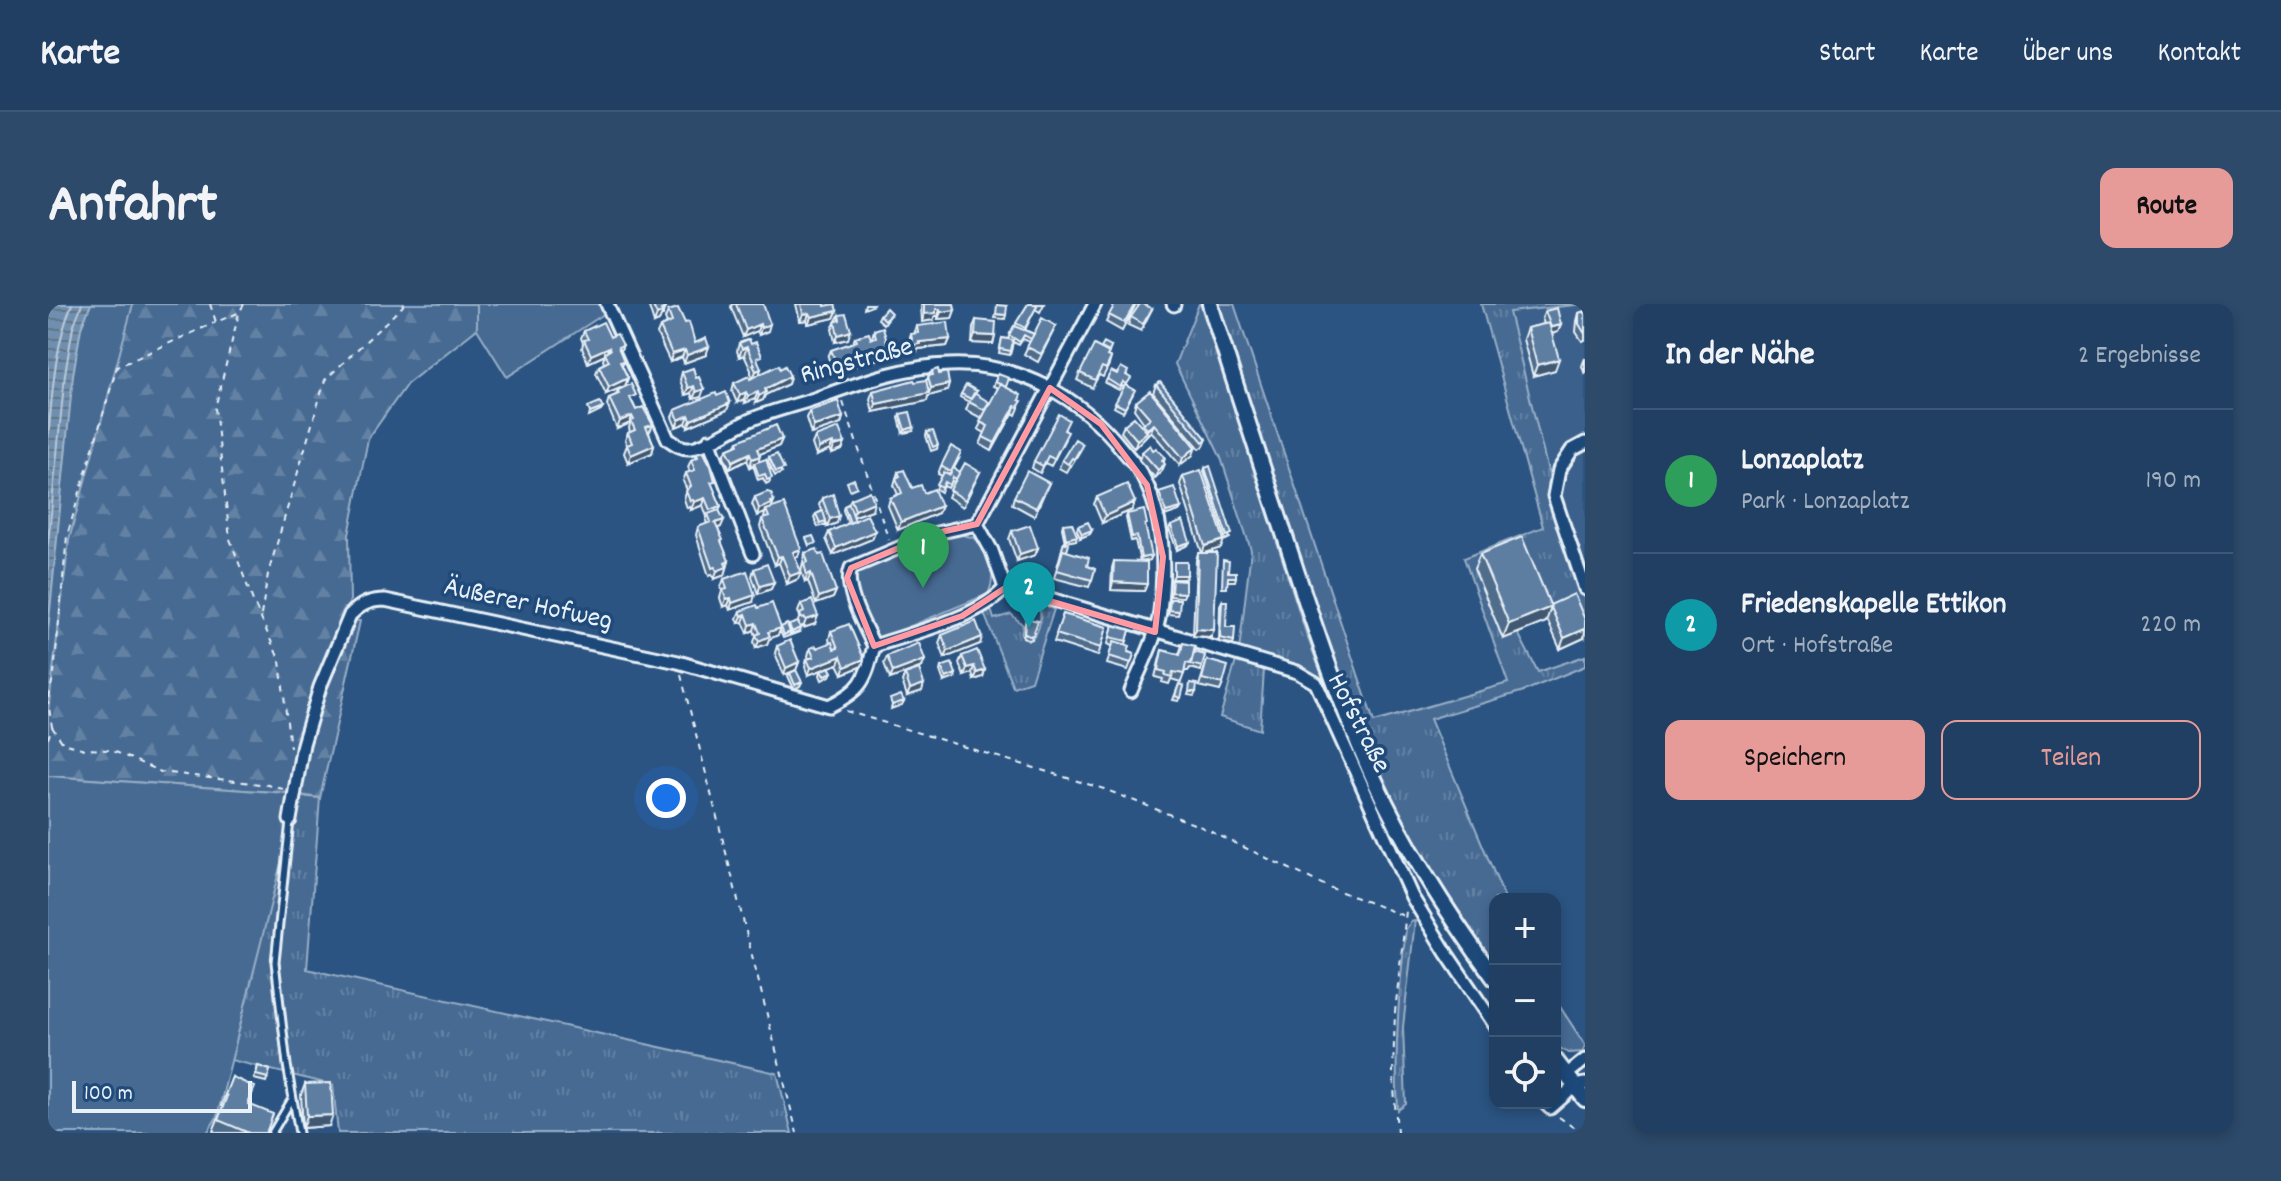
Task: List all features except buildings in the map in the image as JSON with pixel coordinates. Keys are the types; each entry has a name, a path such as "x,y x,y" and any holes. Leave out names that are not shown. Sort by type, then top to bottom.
{"main road":[{"path":"1210,304 1315,632 1354,732 1401,833 1463,935 1489,971"},
{"path":"1561,1066 1575,1081 1585,1099"}],"street":[{"name":"Ringstraße","path":"607,304 668,439 684,448 691,448 751,420 839,389 891,374 949,365 993,367 1025,377 1084,409 1130,458 1147,485 1158,521 1163,557 1160,614 1131,691"},
{"path":"829,706 858,689 874,646 847,578 851,568 932,534 977,524 1095,304"},
{"path":"709,440 753,554"},
{"path":"1585,443 1572,450 1559,470 1554,496 1585,589"},
{"path":"874,646 962,616 998,597 1005,588 992,551 977,524"},
{"name":"Hofstraße","path":"1005,588 1297,672 1316,683 1412,897 1489,1016"},
{"name":"Äußerer Hofweg","path":"290,820 303,744 320,687 350,615 370,601 385,600 678,662 829,706"},
{"path":"1575,1081 1585,1060"}],"lane":[{"path":"290,820 275,962 299,1133"},
{"path":"272,1133 293,1098"}],"path":[{"path":"210,304 216,322"},
{"path":"244,304 215,408 230,539 280,661 290,754"},
{"path":"261,618 268,574 325,380 405,304"},
{"path":"239,313 117,367 67,536 54,674 48,699 52,727 63,743 85,749 111,750 161,772 268,785 293,796"},
{"path":"839,389 892,551"},
{"path":"678,662 797,1133"},
{"path":"829,706 1118,794 1199,826 1326,886 1404,916"},
{"path":"48,739 52,727"},
{"path":"1397,1133 1393,1060 1395,1012 1404,916 1412,897"},
{"path":"1551,1109 1561,1120 1581,1133"}],"highlighted area":[{"path":"1050,388 1101,424 1147,485 1163,557 1155,632 1005,588 962,616 874,646 847,578 851,568 932,534 977,524"}],"shaded area":[{"path":"1585,305 1585,579 1545,463 1509,311"}],"green space":[{"path":"48,304 133,304 69,540 48,712"},
{"path":"91,304 477,304 477,329 407,384 368,439 349,535 348,607 351,606 352,620 360,621 320,798 48,776 48,631"},
{"path":"477,304 599,304 604,314 507,377 477,329"},
{"path":"1199,304 1323,678 1317,680 1239,651 1251,550 1221,458 1175,364"},
{"path":"1217,304 1234,304 1374,722 1508,683 1464,558 1543,527 1481,304 1585,304 1509,312 1549,475 1548,488 1585,600 1585,638 1475,569 1503,638 1518,633 1538,672 1585,656 1585,666 1524,691 1430,719 1502,893 1489,893 1489,957 1396,809 1340,681"},
{"path":"959,534 975,538 987,557 992,572 988,594 882,638 875,637 851,580 857,568"},
{"path":"1043,605 1054,609 1031,681 1013,687 984,613 991,609 994,619 1011,614 1023,625 1021,634 1028,641 1037,632 1039,609"},
{"path":"1236,661 1264,670 1260,730 1220,717"},
{"path":"48,776 287,793 287,839 217,1117 207,1133 48,1133"},
{"path":"245,791 320,798 307,969 777,1073 792,1133 338,1133 333,1085 231,1060 254,970"},
{"path":"1415,921 1403,1027 1406,1104 1398,1110 1397,1042 1401,974 1406,929"},
{"path":"1561,1008 1585,1045 1583,1052 1568,1053 1561,1049"}],"water":[{"path":"48,304 91,304 81,328 73,375 48,631"}],"place":[{"name":"Lonzaplatz","path":"923,588"},
{"name":"Friedenskapelle Ettikon","path":"1029,628"}]}
